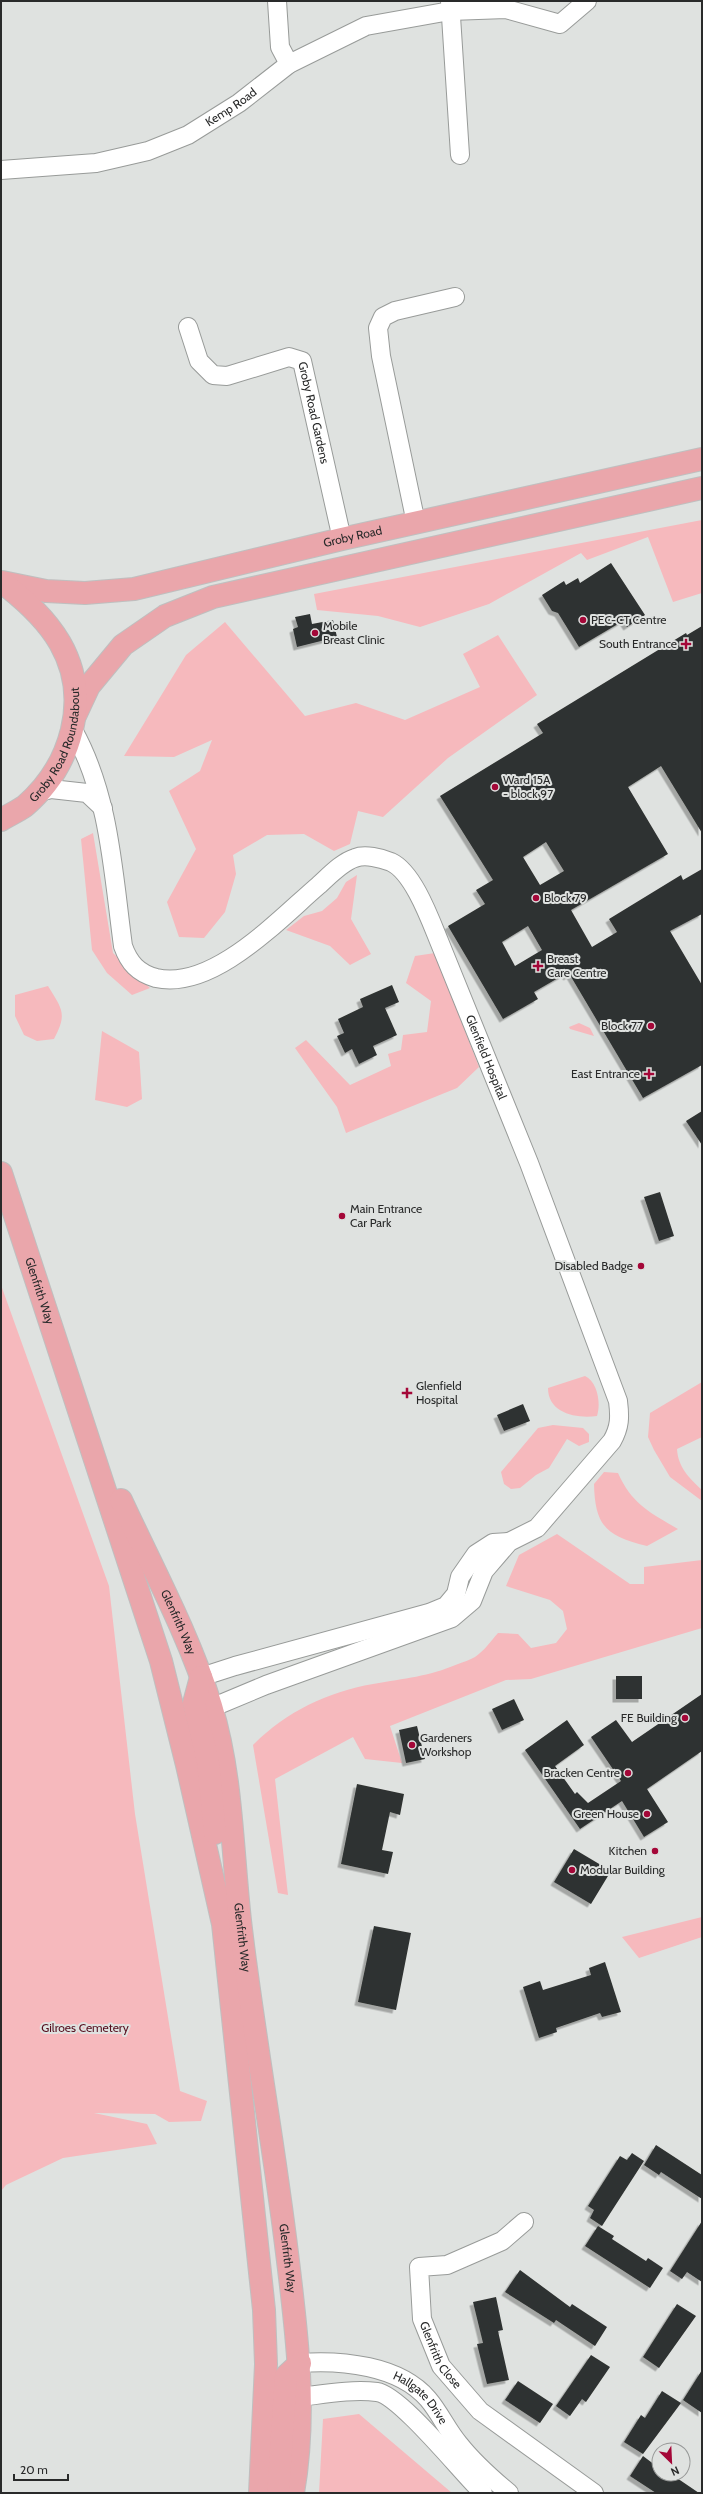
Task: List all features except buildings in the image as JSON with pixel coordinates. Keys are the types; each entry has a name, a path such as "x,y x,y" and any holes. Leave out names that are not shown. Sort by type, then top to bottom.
{"highway":[{"name":"Groby Road","path":"2,581 46,591 85,593 127,590 416,522 702,459"},
{"path":"74,723 89,686 123,646 165,616 213,597 702,488"},
{"name":"Groby Road Roundabout","path":"1,820 31,799 52,777 62,759 74,723 75,690 61,644 50,627 30,604 2,581"},
{"path":"1,837 31,799"},
{"name":"Glenfrith Way","path":"1,1173 167,1679 223,1924 264,2310 266,2364 260,2493"},
{"name":"Glenfrith Way","path":"78,1408 181,1630 201,1677 203,1705 227,1779 241,1928 274,2149 300,2363 292,2393 297,2471 293,2493"},
{"path":"167,1679 182,1697 203,1705 223,1924"},
{"path":"266,2364 292,2393 278,2493"}],"street":[{"path":"277,1 280,47 289,64"},
{"name":"Kemp Road","path":"1,170 96,163 148,151 188,135 239,102 289,64 366,26 450,6 506,9 560,24 587,1"},
{"path":"450,6 460,154"},
{"path":"416,522 381,356 378,328 383,317 395,311 454,297"},
{"name":"Groby Road Gardens","path":"188,327 199,361 213,375 227,376 289,357 302,361 342,539"},
{"name":"Glenfield Hospital","path":"74,723 93,770 103,808 123,946 129,961 144,975 166,980 191,976 222,963 246,948 336,871 355,858 372,857 392,862 411,883 424,904 556,1234 618,1401 620,1417 618,1431 612,1441 537,1528 510,1542"},
{"path":"31,799 51,789 87,793 103,808"},
{"path":"201,1677 235,1666 429,1613 446,1606 456,1594 460,1577 476,1554 493,1543 510,1542"},
{"path":"203,1705 266,1685 452,1618 472,1601 484,1571 510,1542"},
{"name":"Glenfrith Close","path":"524,2222 502,2241 447,2265 419,2266 422,2319 441,2366 480,2411 594,2493"},
{"name":"Hallgate Drive","path":"300,2363 319,2362 374,2369 406,2380 428,2398 458,2444 486,2473 509,2493"},
{"name":"Hallgate Drive","path":"292,2393 378,2392 397,2402 483,2493"}],"green space":[{"path":"702,520 702,593 673,602 648,537 587,560 581,553 489,604 420,627 378,616 317,610 314,594"},
{"path":"225,622 305,716 356,703 405,720 480,687 463,654 498,635 537,695 448,758 383,817 358,811 350,844 334,851 304,834 267,835 233,855 236,874 225,912 204,938 179,937 167,902 196,849 169,791 200,771 212,740 174,757 124,756 186,655"},
{"path":"93,833 113,953 150,988 132,995 107,973 92,950 81,839"},
{"path":"357,875 351,919 371,954 350,965 330,946 286,930 304,916 322,911 337,898 346,882"},
{"path":"435,953 479,1067 457,1088 346,1133 337,1107 295,1048 306,1040 350,1085 391,1066 388,1054 401,1050 403,1035 427,1032 431,1001 406,983 415,956"},
{"path":"48,986 62,1012 61,1024 54,1039 37,1041 24,1035 15,1016 15,995"},
{"path":"579,1023 590,1028 594,1036 570,1029 569,1027"},
{"path":"102,1031 139,1052 142,1099 127,1107 95,1100"},
{"name":"Gilroes Cemetery","path":"1,1285 109,1586 135,1814 180,2091 207,2101 201,2121 169,2122 155,2114 94,2113 147,2124 157,2144 63,2158 6,2185 1,2191"},
{"path":"585,1376 596,1388 599,1406 597,1416 589,1417 572,1415 558,1409 549,1397 548,1388"},
{"path":"702,1382 702,1437 677,1449 685,1472 702,1490 702,1501 670,1477 648,1437 650,1413"},
{"path":"553,1425 583,1428 589,1434 589,1442 579,1446 567,1439 549,1468 536,1475 520,1488 511,1489 504,1484 501,1472 538,1428"},
{"path":"604,1472 618,1473 623,1484 635,1500 650,1512 678,1529 647,1546 622,1538 612,1533 600,1519 595,1498 594,1484"},
{"path":"557,1534 630,1584 644,1584 644,1567 702,1560 702,1628 531,1679 506,1680 390,1726 402,1763 365,1759 353,1737 275,1779 288,1895 278,1893 253,1745 279,1723 308,1705 339,1692 426,1674 466,1661 475,1657 481,1652 498,1633 518,1634 531,1648 556,1643 567,1629 563,1611 550,1600 506,1586 519,1555"},
{"path":"702,1917 702,1937 639,1958 622,1937"},
{"path":"359,2414 452,2493 319,2493 323,2419"}],"place":[{"name":"PEC-CT Centre","path":"583,620"},
{"name":"Mobile Breast Clinic","path":"315,633"},
{"name":"South Entrance","path":"686,644"},
{"name":"Ward 15A - block 97","path":"495,787"},
{"name":"Block 79","path":"536,898"},
{"name":"Breast Care Centre","path":"538,966"},
{"name":"Block 77","path":"651,1026"},
{"name":"East Entrance","path":"649,1074"},
{"name":"Main Entrance Car Park","path":"342,1216"},
{"name":"Disabled Badge","path":"641,1266"},
{"name":"Glenfield Hospital","path":"407,1393"},
{"name":"FE Building","path":"685,1718"},
{"name":"Gardeners Workshop","path":"412,1745"},
{"name":"Bracken Centre","path":"628,1773"},
{"name":"Green House","path":"647,1814"},
{"name":"Kitchen","path":"655,1851"},
{"name":"Modular Building","path":"572,1870"}]}
